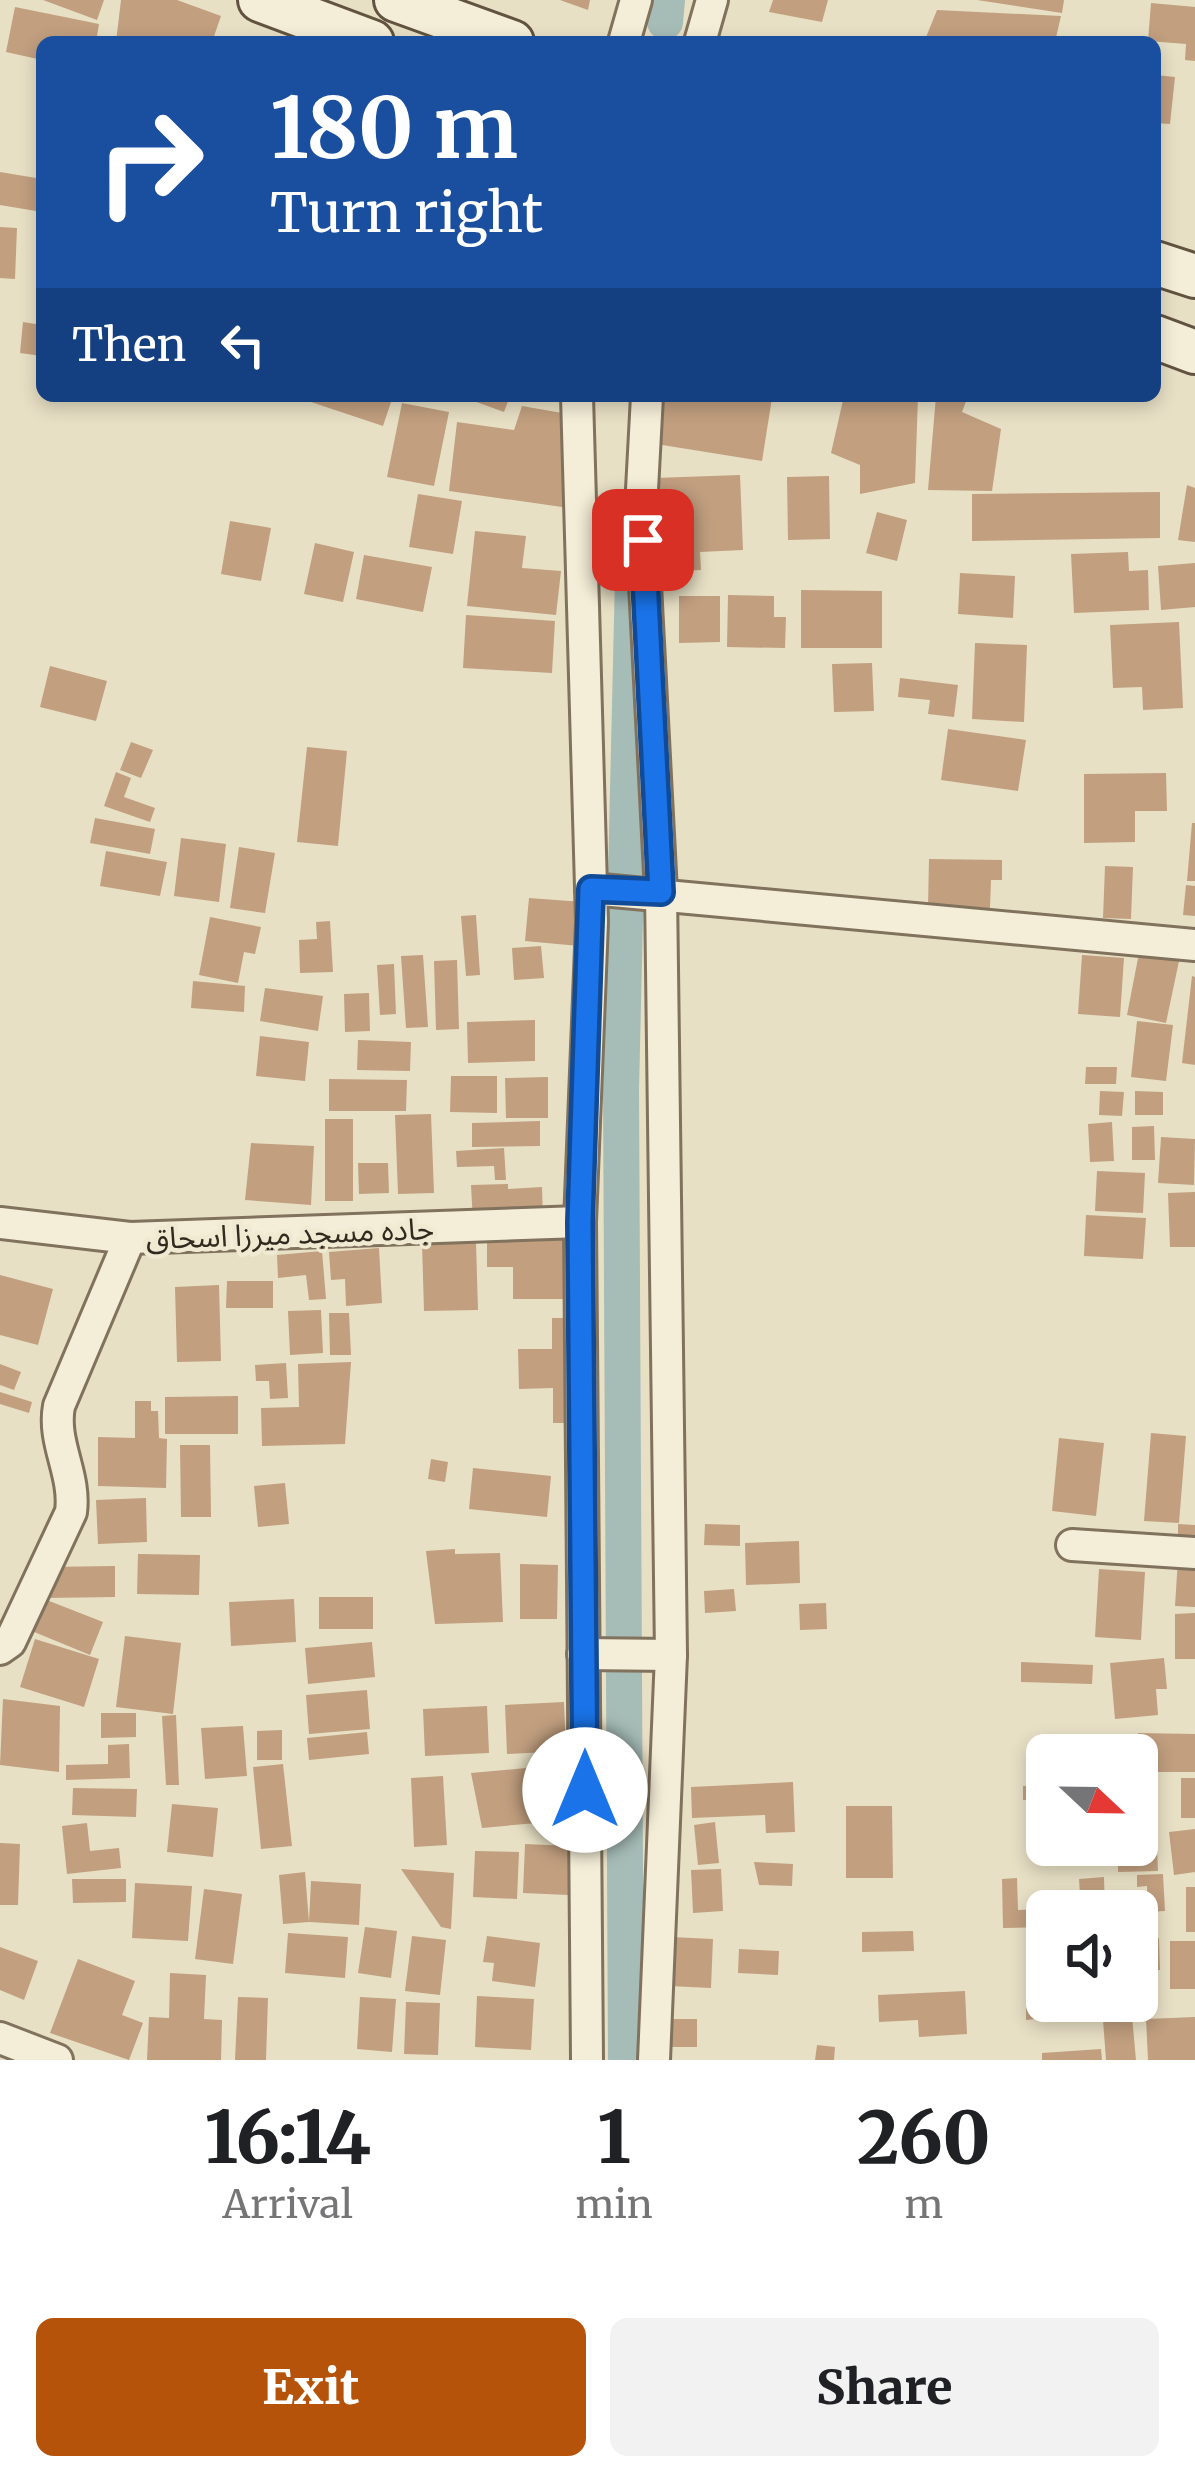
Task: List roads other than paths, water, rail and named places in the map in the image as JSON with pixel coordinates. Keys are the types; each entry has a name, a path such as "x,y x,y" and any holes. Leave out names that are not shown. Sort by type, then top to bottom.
{"main road":[{"path":"260,0 356,36"},
{"path":"396,0 495,36"},
{"path":"1161,264 1195,276"},
{"path":"1161,339 1195,352"}],"street":[{"path":"627,36 636,0"},
{"path":"702,36 712,0"},
{"path":"577,402 597,889 580,1222 587,2060"},
{"path":"646,402 641,508 656,892 671,1655 654,2060"},
{"path":"597,889 1195,945"},
{"name":"جاده مسجد ميرزا اسحاق","path":"0,1223 130,1238 580,1222"},
{"path":"0,1649 10,1642 71,1512 74,1491 55,1429 59,1406 130,1238"},
{"path":"1072,1545 1195,1553"},
{"path":"584,1654 671,1655"},
{"path":"0,2038 57,2060"}],"waterway":[{"path":"665,22 667,0"},
{"path":"626,2060 621,1090 633,576"}]}
